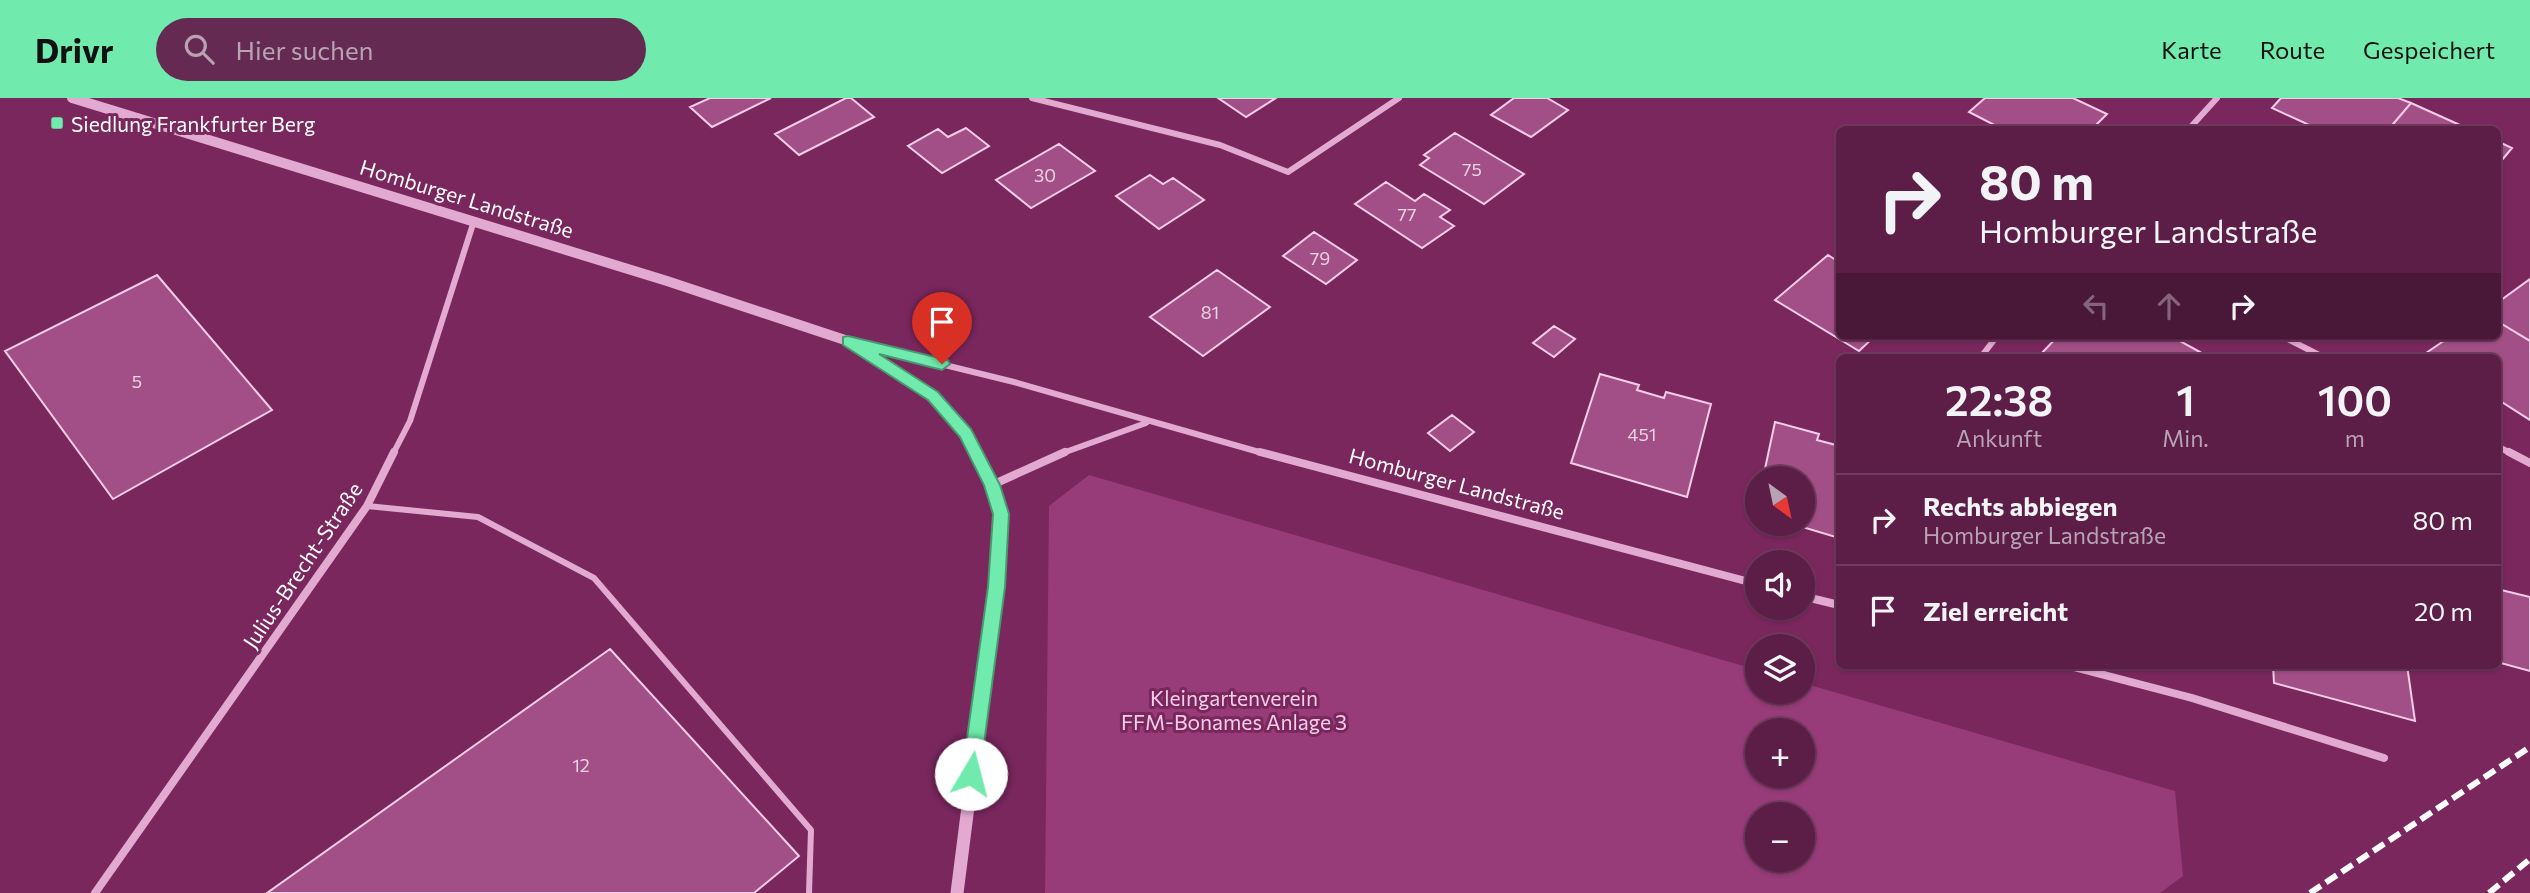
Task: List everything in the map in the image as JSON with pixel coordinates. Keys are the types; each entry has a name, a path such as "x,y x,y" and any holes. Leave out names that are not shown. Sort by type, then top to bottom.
{"street":[{"path":"1032,98 1220,145 1288,172 1399,98"},
{"path":"2192,126 2217,98"},
{"name":"Homburger Landstraße","path":"77,99 472,224 667,281 848,341 1013,382 1147,422 1745,581"},
{"name":"Julius-Brecht-Straße","path":"95,893 367,506 410,421 472,224"},
{"path":"1983,354 1994,340"},
{"path":"2290,340 2317,354"},
{"name":"Homburger Landstraße","path":"848,341 933,396 965,433 992,485 1001,514 996,587 957,893"},
{"path":"992,485 1054,456 1147,422"},
{"path":"2501,448 2530,463"},
{"path":"1815,599 1836,604"},
{"path":"2081,669 2192,698 2384,758"}],"lane":[{"path":"367,506 478,517 594,579 811,830 809,893"}],"green space":[{"name":"Kleingartenverein FFM-Bonames Anlage 3","path":"1089,475 1745,666 1745,704 1815,704 1815,686 2175,791 2183,876 2160,893 1045,893 1049,506"}],"building":[{"path":"710,98 771,98 712,127 690,107"},
{"path":"846,98 851,98 874,117 799,155 775,134"},
{"path":"1218,98 1276,98 1246,117"},
{"path":"1514,98 1547,98 1568,110 1531,137 1491,115"},
{"path":"1985,98 2073,98 2107,114 2095,126 1996,126 1969,112"},
{"path":"2281,98 2398,98 2411,103 2391,126 2311,126 2272,108"},
{"path":"2411,103 2462,126 2391,126"},
{"path":"966,128 989,146 942,173 908,146 938,129 948,137"},
{"path":"1455,133 1524,174 1484,204 1420,165 1429,158 1424,155"},
{"path":"2501,143 2512,148 2501,161"},
{"path":"1059,144 1095,171 1031,208 996,180"},
{"path":"1150,175 1163,184 1173,178 1204,200 1159,229 1116,196"},
{"path":"1386,182 1415,201 1424,194 1450,210 1440,217 1454,226 1422,248 1355,204"},
{"path":"1314,232 1357,260 1326,284 1283,256"},
{"path":"1828,255 1836,260 1836,337 1775,300"},
{"path":"1217,270 1270,307 1203,356 1150,317"},
{"path":"157,275 272,410 113,499 5,351"},
{"path":"2530,279 2530,341 2501,323 2501,300"},
{"path":"2501,323 2530,341 2530,420 2501,402 2501,354 2426,353 2445,340 2501,340"},
{"path":"1554,326 1575,339 1554,357 1533,343"},
{"path":"1841,340 1871,340 1859,351"},
{"path":"2054,340 2178,340 2200,352 2198,354 2041,354"},
{"path":"1600,374 1639,385 1637,390 1664,398 1666,392 1711,404 1687,497 1571,463"},
{"path":"1452,415 1474,432 1450,451 1428,433"},
{"path":"1775,422 1819,434 1817,440 1836,445 1836,537 1815,531 1815,466 1766,466"},
{"path":"2501,590 2530,597 2530,671 2501,663"},
{"path":"610,649 799,856 754,893 267,893"},
{"path":"2273,669 2408,669 2415,721 2274,683"}],"railway":[{"path":"2310,893 2530,747"},
{"path":"2489,893 2530,859"}],"place":[{"name":"Siedlung Frankfurter Berg","path":"57,123"}],"route":[{"path":"942,364 848,341 933,396 965,433 992,485 1001,514 996,587 971,774"}]}
